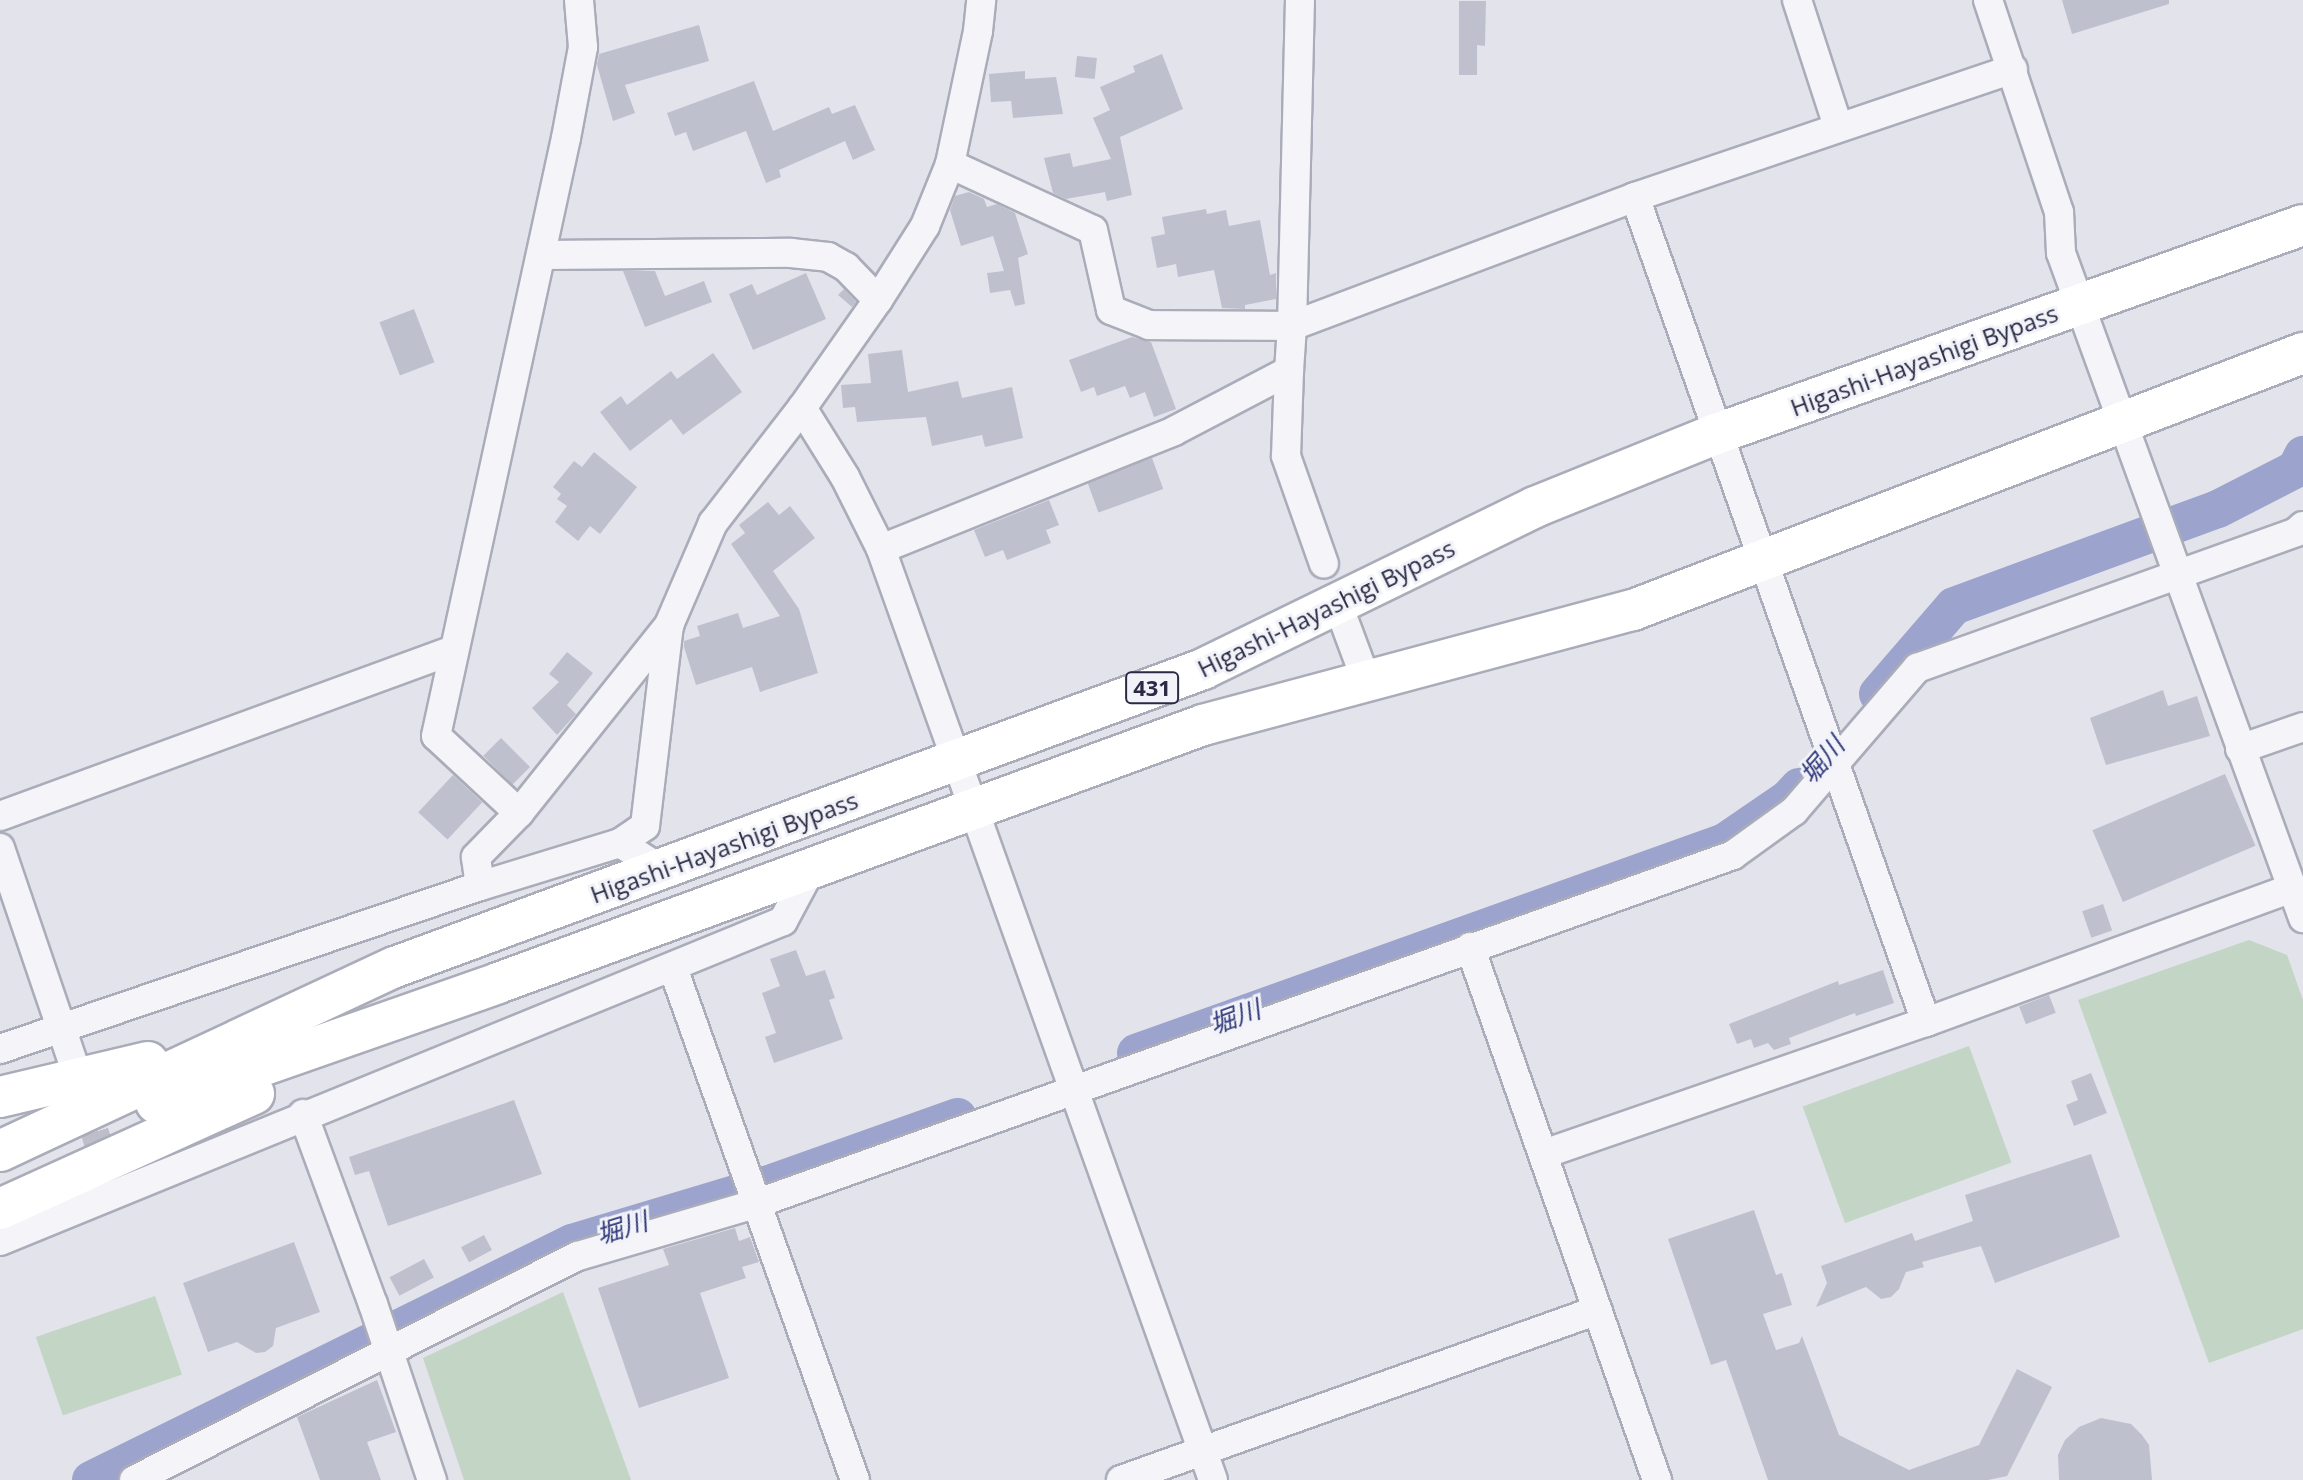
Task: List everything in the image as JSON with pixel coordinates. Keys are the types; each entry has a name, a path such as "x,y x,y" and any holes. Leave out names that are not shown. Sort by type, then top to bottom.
{"highway":[{"name":"Higashi-Hayashigi Bypass","path":"0,1151 395,967 1203,669 1535,507 1716,434 2303,225"},
{"name":"Higashi-Hayashigi Bypass","path":"0,1159 498,983 974,806 1203,725 1366,680 1502,648 1633,610 2303,353"},
{"path":"0,1097 165,1057 395,967"},
{"path":"0,1209 498,983"}],"street":[{"path":"519,813 436,736 542,255 583,47 579,0"},
{"path":"480,886 476,857 519,813 669,625 713,523 802,408 878,300 925,226 950,164 978,31 981,0"},
{"path":"1300,0 1286,456 1324,564"},
{"path":"1797,0 1838,126"},
{"path":"1988,0 2059,212 2061,253 2120,423 2303,918"},
{"path":"950,164 1093,230 1111,310 1149,325 1292,326 1635,197 2013,69"},
{"path":"1635,197 1761,563 1926,1022"},
{"path":"542,255 791,253 828,257 846,267 878,300"},
{"path":"881,549 1174,431 1289,371"},
{"path":"802,408 845,477 881,549 1213,1480"},
{"path":"134,1480 578,1256 758,1203 1733,855 1794,811 1917,668 2296,532 2303,526"},
{"path":"1337,602 1366,680"},
{"path":"0,1049 480,886 620,843 645,826 669,625"},
{"path":"0,816 454,650"},
{"path":"2240,749 2303,727"},
{"path":"620,843 662,870"},
{"path":"0,848 75,1068"},
{"path":"0,1241 110,1182 303,1114 673,968 783,921 812,867"},
{"path":"1544,1154 1926,1022 2292,888"},
{"path":"1470,947 1657,1480"},
{"path":"673,968 855,1480"},
{"path":"303,1114 373,1304 432,1480"},
{"path":"1121,1480 1598,1310"}],"green space":[{"path":"2249,940 2287,955 2303,1000 2303,1329 2209,1363 2078,1000"},
{"path":"1969,1046 2011,1163 1845,1223 1803,1107"},
{"path":"563,1292 631,1480 464,1480 423,1358"},
{"path":"155,1296 182,1374 63,1415 36,1337"}],"building":[{"path":"2062,0 2169,0 2169,4 2072,34"},
{"path":"1459,1 1486,1 1485,46 1477,45 1477,75 1459,75"},
{"path":"699,25 709,61 625,85 635,113 613,121 597,65 599,54"},
{"path":"1162,54 1183,109 1120,137 1132,195 1107,201 1105,192 1066,199 1053,193 1044,158 1070,153 1073,167 1111,159 1093,118 1110,110 1100,87 1135,72 1133,66"},
{"path":"1077,56 1097,58 1095,79 1075,77"},
{"path":"1025,71 1025,79 1056,77 1063,114 1013,118 1011,101 991,102 989,74"},
{"path":"754,81 773,131 829,107 832,114 855,105 875,150 853,160 845,141 779,170 781,177 766,183 746,131 693,151 686,132 675,136 667,113"},
{"path":"969,192 984,199 987,207 997,204 1015,213 1028,254 1018,258 1025,304 1015,306 1010,290 990,293 987,273 1004,271 993,236 961,246 950,210 955,196"},
{"path":"1206,209 1207,214 1226,210 1229,226 1260,220 1270,275 1276,273 1276,299 1245,305 1245,309 1222,308 1214,270 1178,277 1176,264 1157,268 1151,237 1165,234 1162,217"},
{"path":"623,271 655,271 665,296 704,281 712,302 645,327"},
{"path":"806,273 826,319 753,350 729,294 752,284 757,295"},
{"path":"844,289 856,302 852,307 838,295"},
{"path":"414,309 434,362 400,375 379,322"},
{"path":"1132,337 1151,342 1176,409 1154,417 1145,392 1130,398 1125,386 1097,396 1094,387 1081,392 1069,360"},
{"path":"902,350 908,392 958,381 962,398 1012,387 1023,438 985,447 982,435 932,446 926,417 857,422 855,407 843,408 841,385 871,383 868,354"},
{"path":"713,353 742,392 683,435 671,419 630,451 600,412 621,396 627,405 671,371 677,379"},
{"path":"594,452 637,487 600,534 590,526 578,541 555,522 567,506 557,499 561,494 553,487 574,461 582,467"},
{"path":"1152,458 1163,489 1098,513 1087,482"},
{"path":"1049,500 1059,525 1046,530 1051,543 1007,560 1003,550 985,557 974,530"},
{"path":"768,502 779,515 790,506 815,538 773,571 799,609 818,673 760,692 752,667 696,685 684,641 700,636 697,626 738,613 743,628 780,616 731,544 745,533 739,525"},
{"path":"567,652 593,673 567,705 576,714 557,735 532,708 559,682 549,674"},
{"path":"2163,690 2168,706 2197,696 2210,736 2106,765 2090,718"},
{"path":"501,738 530,767 512,785 483,756"},
{"path":"2225,774 2255,846 2123,902 2092,830"},
{"path":"453,775 482,802 447,840 418,812"},
{"path":"2103,904 2112,930 2091,938 2082,911"},
{"path":"796,950 806,976 825,970 835,998 829,1000 843,1039 774,1063 765,1037 776,1033 762,993 780,986 770,959"},
{"path":"1883,970 1894,1003 1856,1016 1855,1013 1789,1038 1791,1044 1774,1050 1768,1043 1754,1048 1751,1039 1737,1044 1729,1024 1838,981 1839,985"},
{"path":"2049,995 2056,1013 2026,1024 2019,1006"},
{"path":"2091,1073 2107,1113 2074,1126 2066,1105 2078,1100 2071,1081"},
{"path":"514,1100 542,1174 388,1226 369,1171 355,1175 349,1157"},
{"path":"2091,1154 2120,1237 1995,1283 1981,1246 1922,1262 1924,1267 1906,1272 1899,1289 1891,1297 1881,1299 1866,1287 1816,1307 1827,1283 1821,1266 1912,1233 1915,1241 1973,1221 1965,1195"},
{"path":"1754,1210 1776,1275 1782,1273 1792,1305 1763,1314 1776,1350 1799,1343 1802,1336 1839,1435 1909,1470 1979,1445 2017,1369 2052,1387 2007,1476 1988,1480 1768,1480 1726,1360 1711,1365 1668,1239"},
{"path":"735,1228 739,1241 750,1237 759,1262 742,1267 746,1278 700,1293 729,1378 639,1408 598,1288 669,1265 663,1249"},
{"path":"484,1235 492,1250 469,1262 461,1247"},
{"path":"294,1242 320,1312 276,1328 273,1346 265,1352 256,1353 237,1342 208,1352 183,1283"},
{"path":"424,1259 434,1278 399,1296 390,1277"},
{"path":"377,1380 396,1432 367,1442 381,1480 320,1480 297,1417"},
{"path":"2101,1418 2131,1424 2142,1435 2149,1445 2152,1480 2059,1480 2058,1455 2065,1440 2079,1427"}],"waterway":[{"name":"堀川","path":"1878,694 1954,606 2218,509 2296,469 2303,455"},
{"name":"堀川","path":"1136,1053 1725,842 1789,798 1799,787"},
{"name":"堀川","path":"91,1480 572,1243 775,1182 958,1117"}],"tunnel":[{"path":"82,1092 107,1171"}]}
